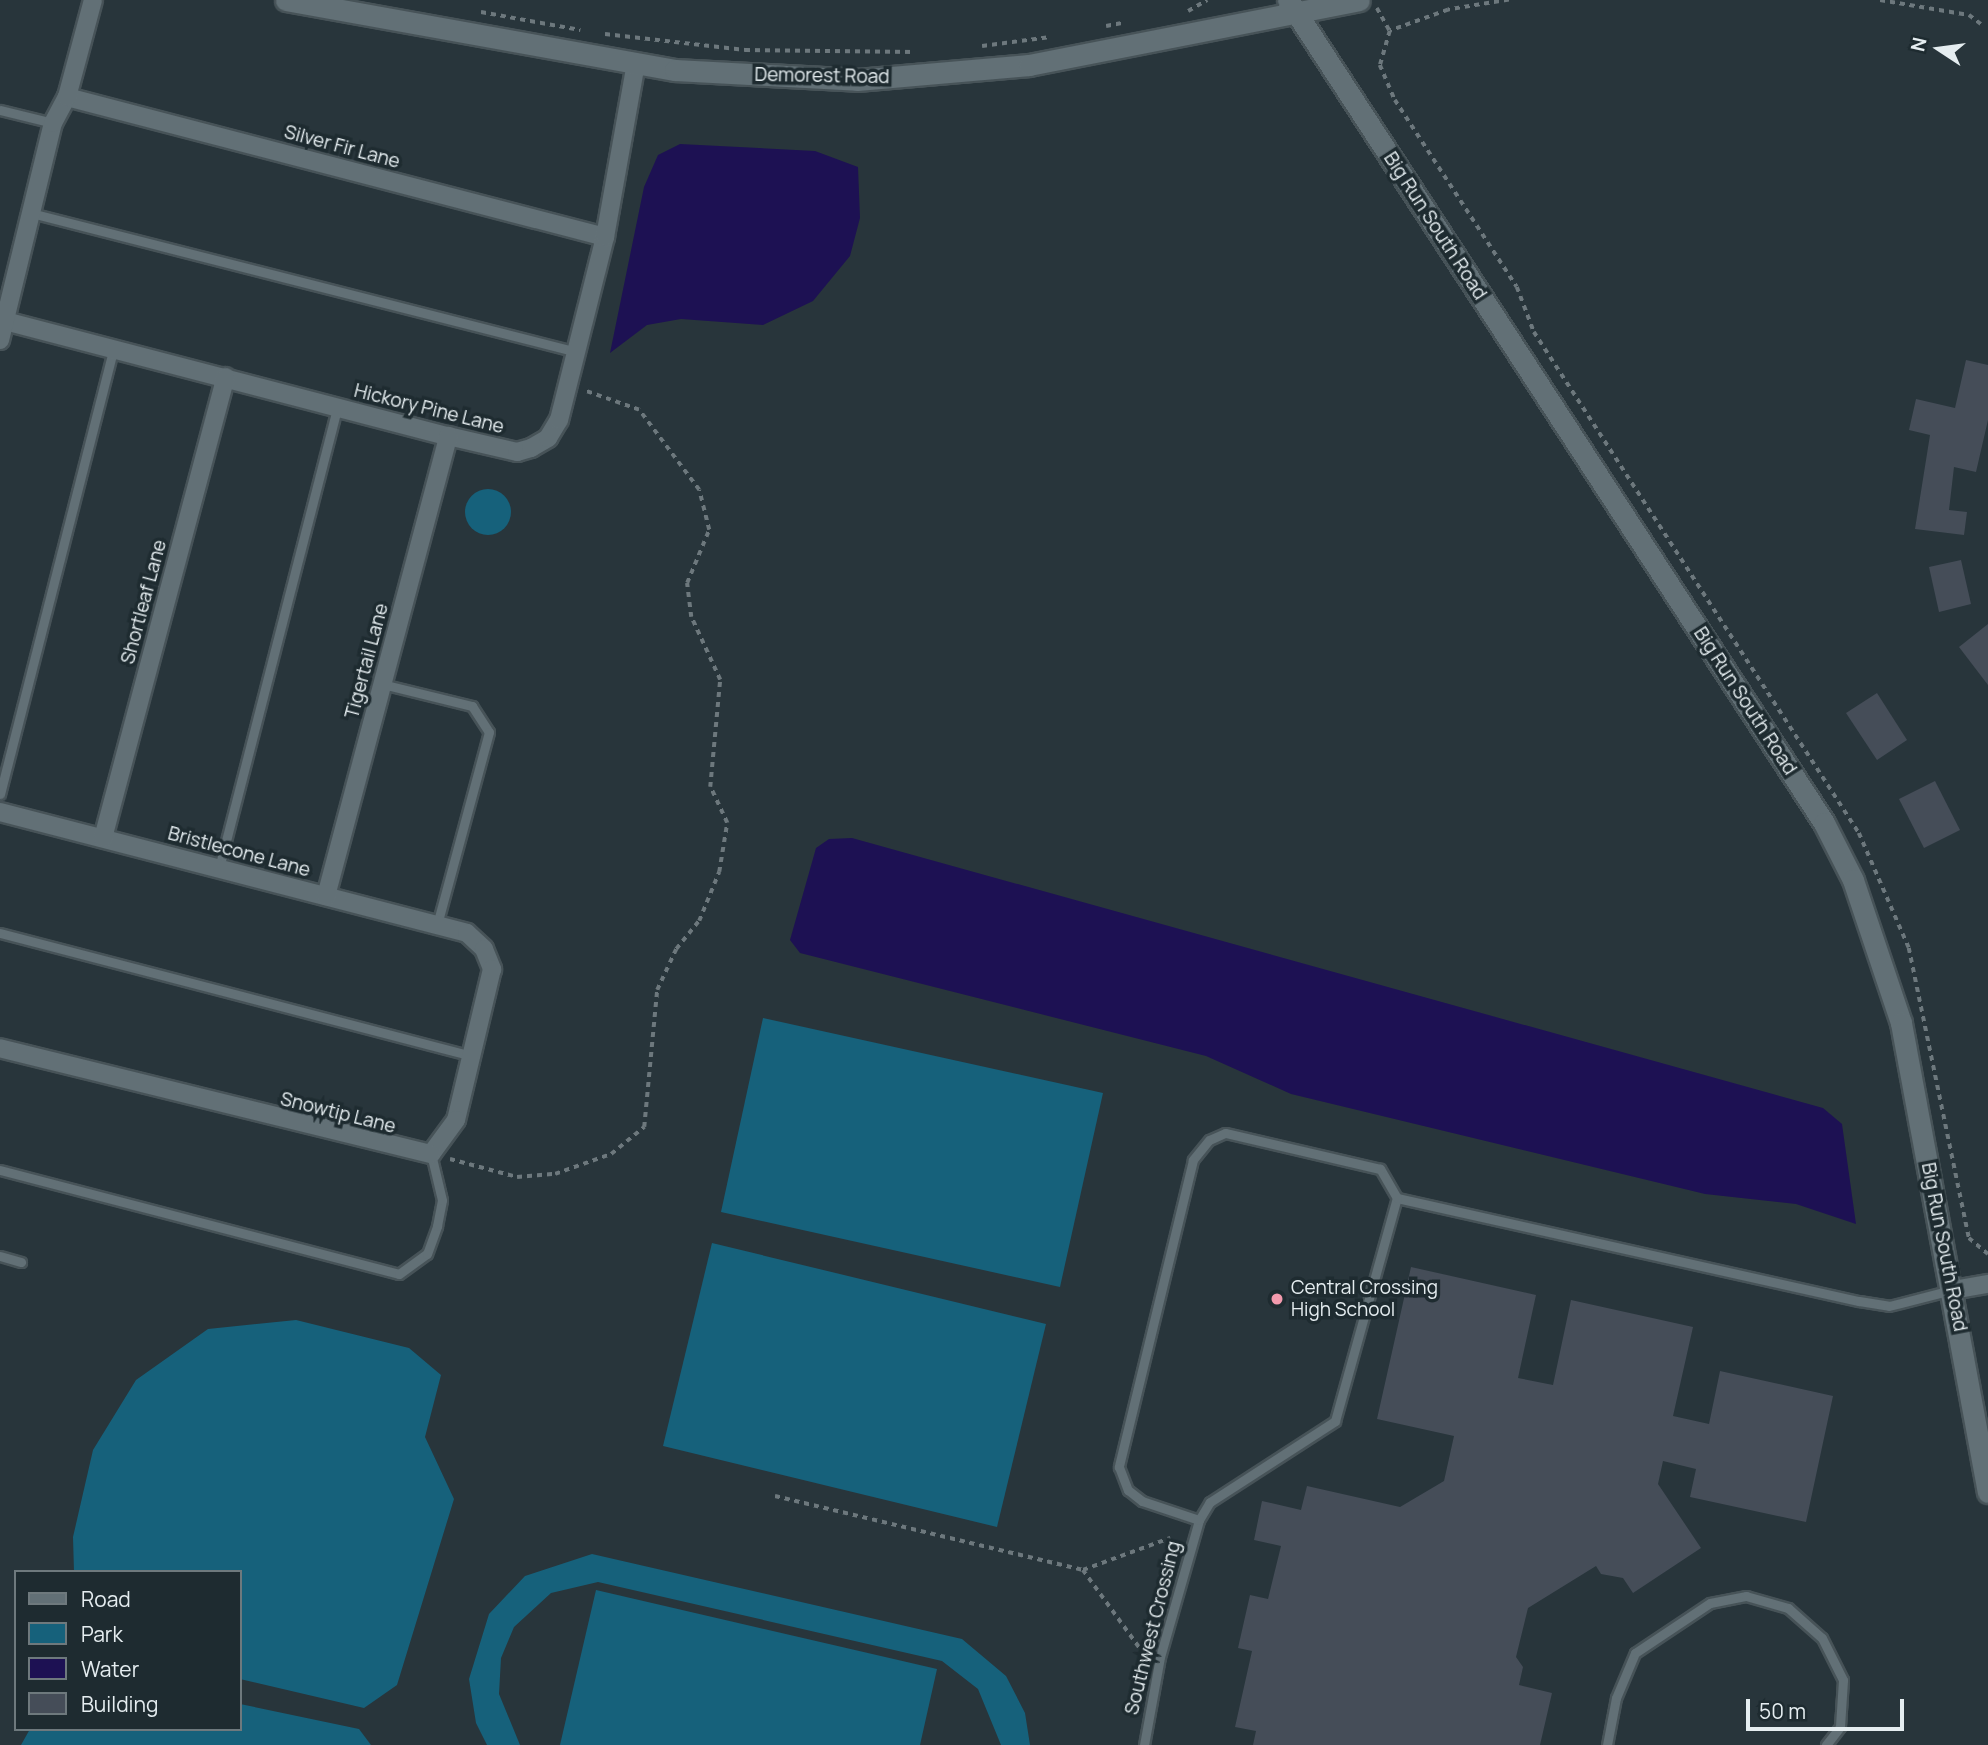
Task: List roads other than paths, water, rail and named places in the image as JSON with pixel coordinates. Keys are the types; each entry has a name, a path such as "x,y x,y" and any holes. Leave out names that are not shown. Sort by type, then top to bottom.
{"street":[{"path":"0,340 53,123 67,97 93,0"},
{"name":"Demorest Road","path":"286,0 636,63 857,80 1029,65 1293,7 1359,0"},
{"name":"Big Run South Road","path":"1293,7 1830,833 1889,976 1953,1290 1988,1492"},
{"name":"Hickory Pine Lane","path":"5,321 448,436 517,452 531,448 559,420 606,237 636,63"},
{"name":"Silver Fir Lane","path":"67,97 606,237"},
{"name":"Shortleaf Lane","path":"103,838 226,377"},
{"name":"Tigertail Lane","path":"326,896 448,436"},
{"name":"Bristlecone Lane","path":"0,812 467,933 484,949 492,970 472,1056"},
{"name":"Snowtip Lane","path":"0,1048 431,1154"},
{"path":"431,1154 456,1120 472,1056"},
{"path":"1953,1290 1988,1284"}],"lane":[{"path":"0,110 53,123"},
{"path":"31,213 577,352"},
{"path":"0,794 114,348"},
{"path":"219,869 337,408"},
{"path":"382,684 472,706 489,732 437,925"},
{"path":"0,933 472,1056"},
{"path":"1225,1133 1380,1169 1397,1198 1335,1421 1210,1503 1199,1520 1142,1501 1128,1490 1119,1467 1193,1160 1209,1140 1225,1133"},
{"path":"0,1170 399,1274 427,1254 437,1226 442,1200 431,1154"},
{"path":"1397,1198 1889,1306 1953,1290"},
{"path":"0,1256 20,1262"},
{"name":"Southwest Crossing","path":"1144,1745 1160,1657 1199,1520"},
{"path":"1608,1745 1616,1698 1636,1653 1710,1603 1746,1596 1788,1608 1822,1638 1843,1680 1840,1727 1826,1745"}],"water":[{"path":"680,144 815,151 858,167 860,218 850,256 813,301 763,325 681,319 647,325 610,353 644,187 658,155"},
{"path":"852,838 1823,1108 1842,1124 1856,1224 1796,1204 1705,1194 1291,1094 1206,1056 800,953 790,940 816,848 829,839"}],"place":[{"name":"Central Crossing High School","path":"1277,1299"}]}
